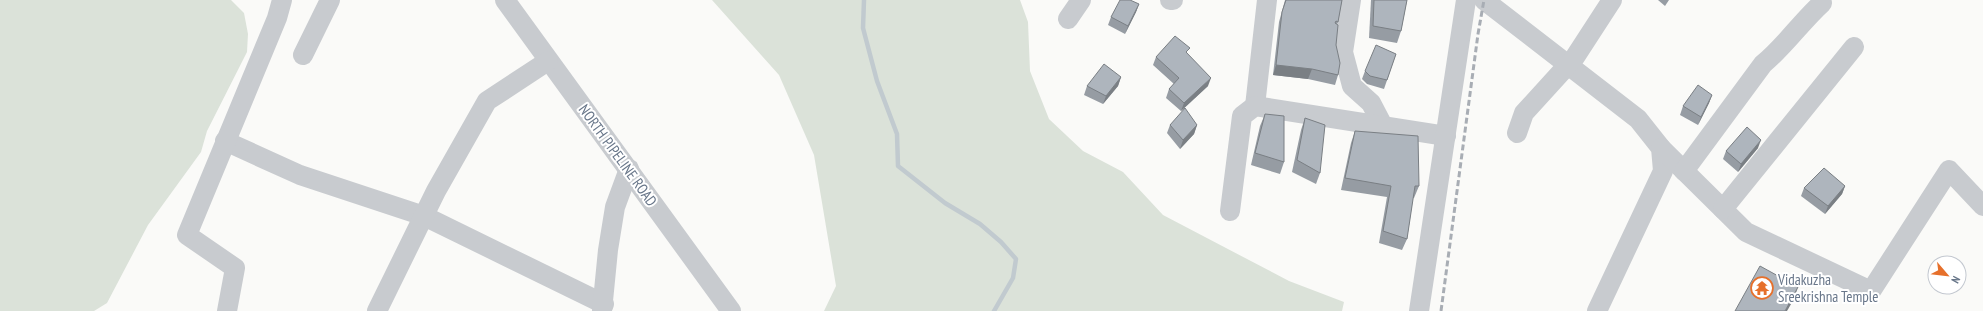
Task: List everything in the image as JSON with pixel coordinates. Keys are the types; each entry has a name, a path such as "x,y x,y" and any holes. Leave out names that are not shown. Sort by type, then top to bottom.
{"street":[{"path":"227,311 235,268 187,235 277,18 282,0"},
{"path":"303,55 330,0"},
{"name":"NORTH PIPELINE ROAD","path":"505,0 731,311"},
{"path":"1068,20 1081,0"},
{"path":"1230,211 1242,116 1255,106 1267,0"},
{"path":"1351,0 1343,52 1352,86 1371,103 1383,126"},
{"path":"1419,311 1466,0"},
{"path":"1484,0 1638,119 1661,148 1746,232 1871,291 1949,170 1983,206"},
{"path":"1517,133 1524,113 1575,57 1612,0"},
{"path":"1684,171 1763,64 1777,52 1822,3"},
{"path":"1723,209 1854,47"},
{"path":"377,311 471,126 487,101 548,61"},
{"path":"1255,106 1446,136"},
{"path":"225,141 300,175 424,216 603,308 608,250 615,207 629,169"},
{"path":"1597,311 1663,171 1661,148"}],"shaded area":[{"path":"0,0 231,0 244,13 248,34 247,52 207,131 201,152 148,225 107,303 94,311 0,311"},
{"path":"712,0 1020,0 1028,22 1030,71 1049,119 1083,151 1123,172 1163,215 1289,281 1344,302 1342,311 824,311 836,286 814,155 779,75"}],"building":[{"path":"1120,0 1130,0 1139,4 1128,26 1111,17"},
{"path":"1286,0 1342,0 1338,22 1336,21 1335,23 1338,25 1336,45 1340,63 1338,75 1312,69 1276,65 1282,12"},
{"path":"1374,0 1407,0 1401,31 1373,26"},
{"path":"1175,36 1190,48 1186,52 1211,78 1184,103 1169,89 1179,78 1156,57"},
{"path":"1376,45 1396,54 1387,80 1370,76 1365,71"},
{"path":"1104,64 1121,77 1106,96 1087,86"},
{"path":"1698,85 1712,95 1701,117 1683,106"},
{"path":"1185,108 1197,125 1183,140 1170,125"},
{"path":"1265,114 1284,116 1284,162 1255,153"},
{"path":"1305,118 1325,125 1320,173 1297,160"},
{"path":"1747,127 1761,140 1741,164 1726,151"},
{"path":"1355,131 1418,136 1419,186 1415,186 1407,239 1383,231 1391,186 1345,178"},
{"path":"1824,168 1845,186 1828,206 1804,188"},
{"name":"Vidakuzha Sreekrishna Temple","path":"1760,266 1798,287 1785,311 1735,311"}],"waterway":[{"path":"864,0 863,28 877,81 897,134 898,166 945,203 980,224 1001,242 1016,259 1013,278 994,311"}],"railway":[{"path":"1441,311 1478,34 1484,0"}],"place":[{"name":"Vidakuzha Sreekrishna Temple","path":"1762,288"}]}
